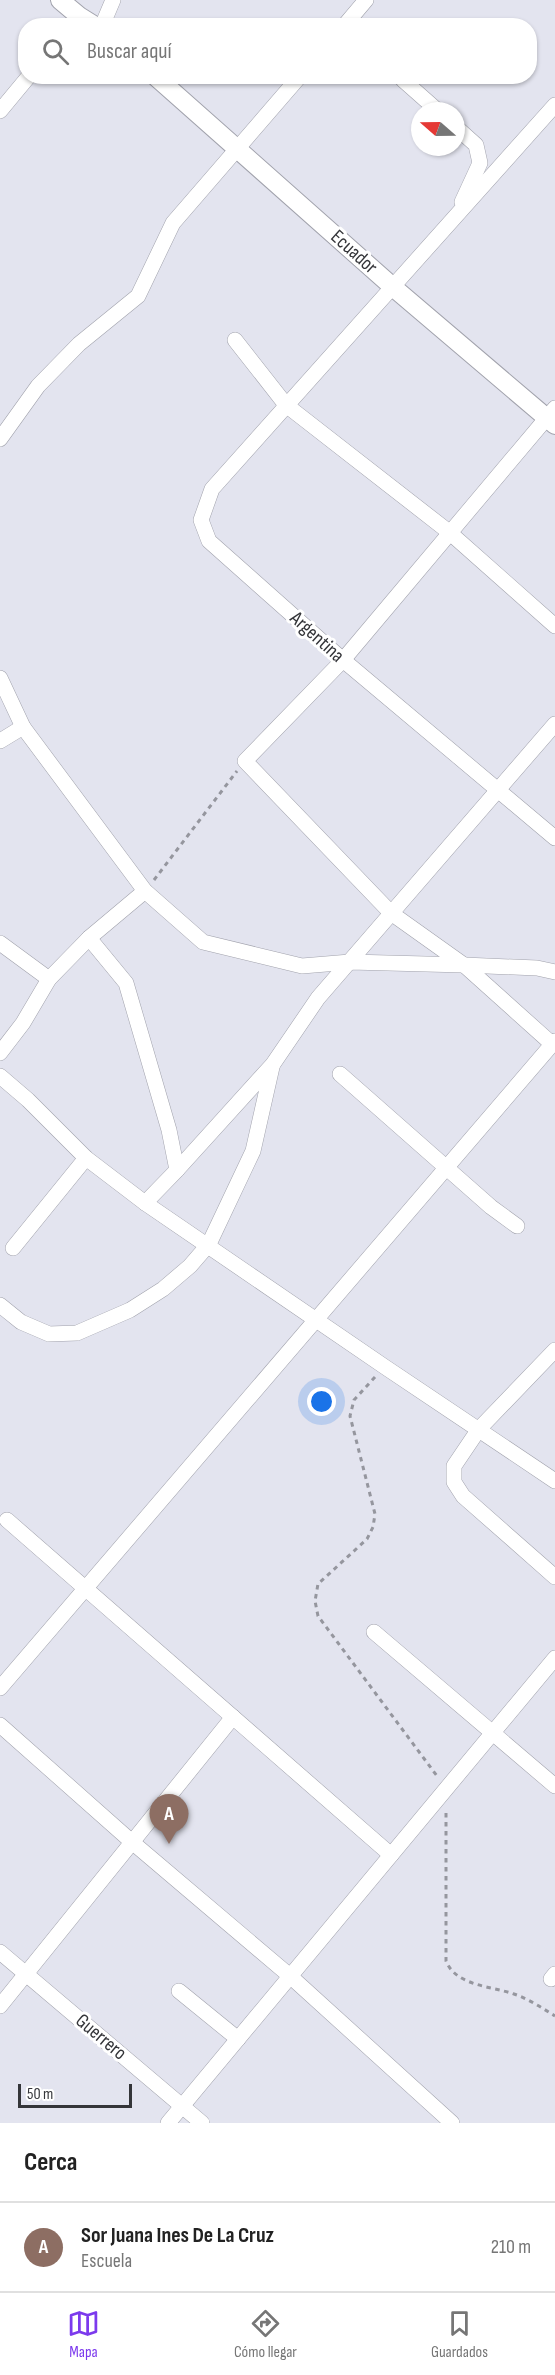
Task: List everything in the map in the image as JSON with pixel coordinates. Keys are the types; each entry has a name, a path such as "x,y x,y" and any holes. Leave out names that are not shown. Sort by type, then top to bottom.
{"street":[{"path":"60,0 73,18"},
{"path":"105,18 113,0"},
{"path":"351,18 366,0"},
{"path":"0,111 22,84"},
{"name":"Ecuador","path":"164,84 394,288 552,417"},
{"path":"0,439 38,386 79,344 138,296 173,223 293,84"},
{"path":"408,84 428,102"},
{"path":"456,215 555,105"},
{"path":"456,215 480,163 476,145 465,135"},
{"name":"Argentina","path":"456,215 394,288 212,489 201,520 209,541 343,660 555,838"},
{"path":"235,340 286,405 449,532 555,626"},
{"path":"0,1688 554,1043 464,965 391,913 245,761 343,660 449,532 552,417"},
{"path":"0,678 24,727 145,891 203,942 302,966 350,962 537,968 555,972"},
{"path":"145,1203 273,1064 318,998 555,724"},
{"path":"0,741 24,727"},
{"path":"0,1053 23,1023 49,980 89,938 145,891"},
{"path":"89,938 126,983 169,1130 177,1170"},
{"path":"0,943 49,980"},
{"path":"0,1305 21,1322 49,1334 77,1333 130,1310 163,1289 190,1266 209,1244 253,1151 273,1064"},
{"path":"340,1074 490,1207 517,1226"},
{"path":"0,1076 86,1158 145,1203 209,1244 385,1367 555,1481"},
{"path":"13,1248 86,1158"},
{"path":"555,1350 479,1429 454,1466 454,1482 463,1496 555,1577"},
{"path":"7,1520 391,1855"},
{"path":"374,1632 555,1786"},
{"path":"168,2123 555,1658"},
{"path":"0,2006 233,1717"},
{"path":"0,1725 132,1842 290,1976 435,2117 452,2123"},
{"name":"Guerrero","path":"0,1952 202,2123"},
{"path":"179,1991 238,2039"}],"path":[{"path":"145,891 245,761"},
{"path":"385,1367 354,1400 350,1416 375,1514 373,1527 367,1539 318,1584 315,1601 318,1616 446,1789 446,1961 450,1972 461,1979 516,1995 555,2016"}],"place":[{"name":"Sor Juana Ines De La Cruz","path":"169,1844"}]}
